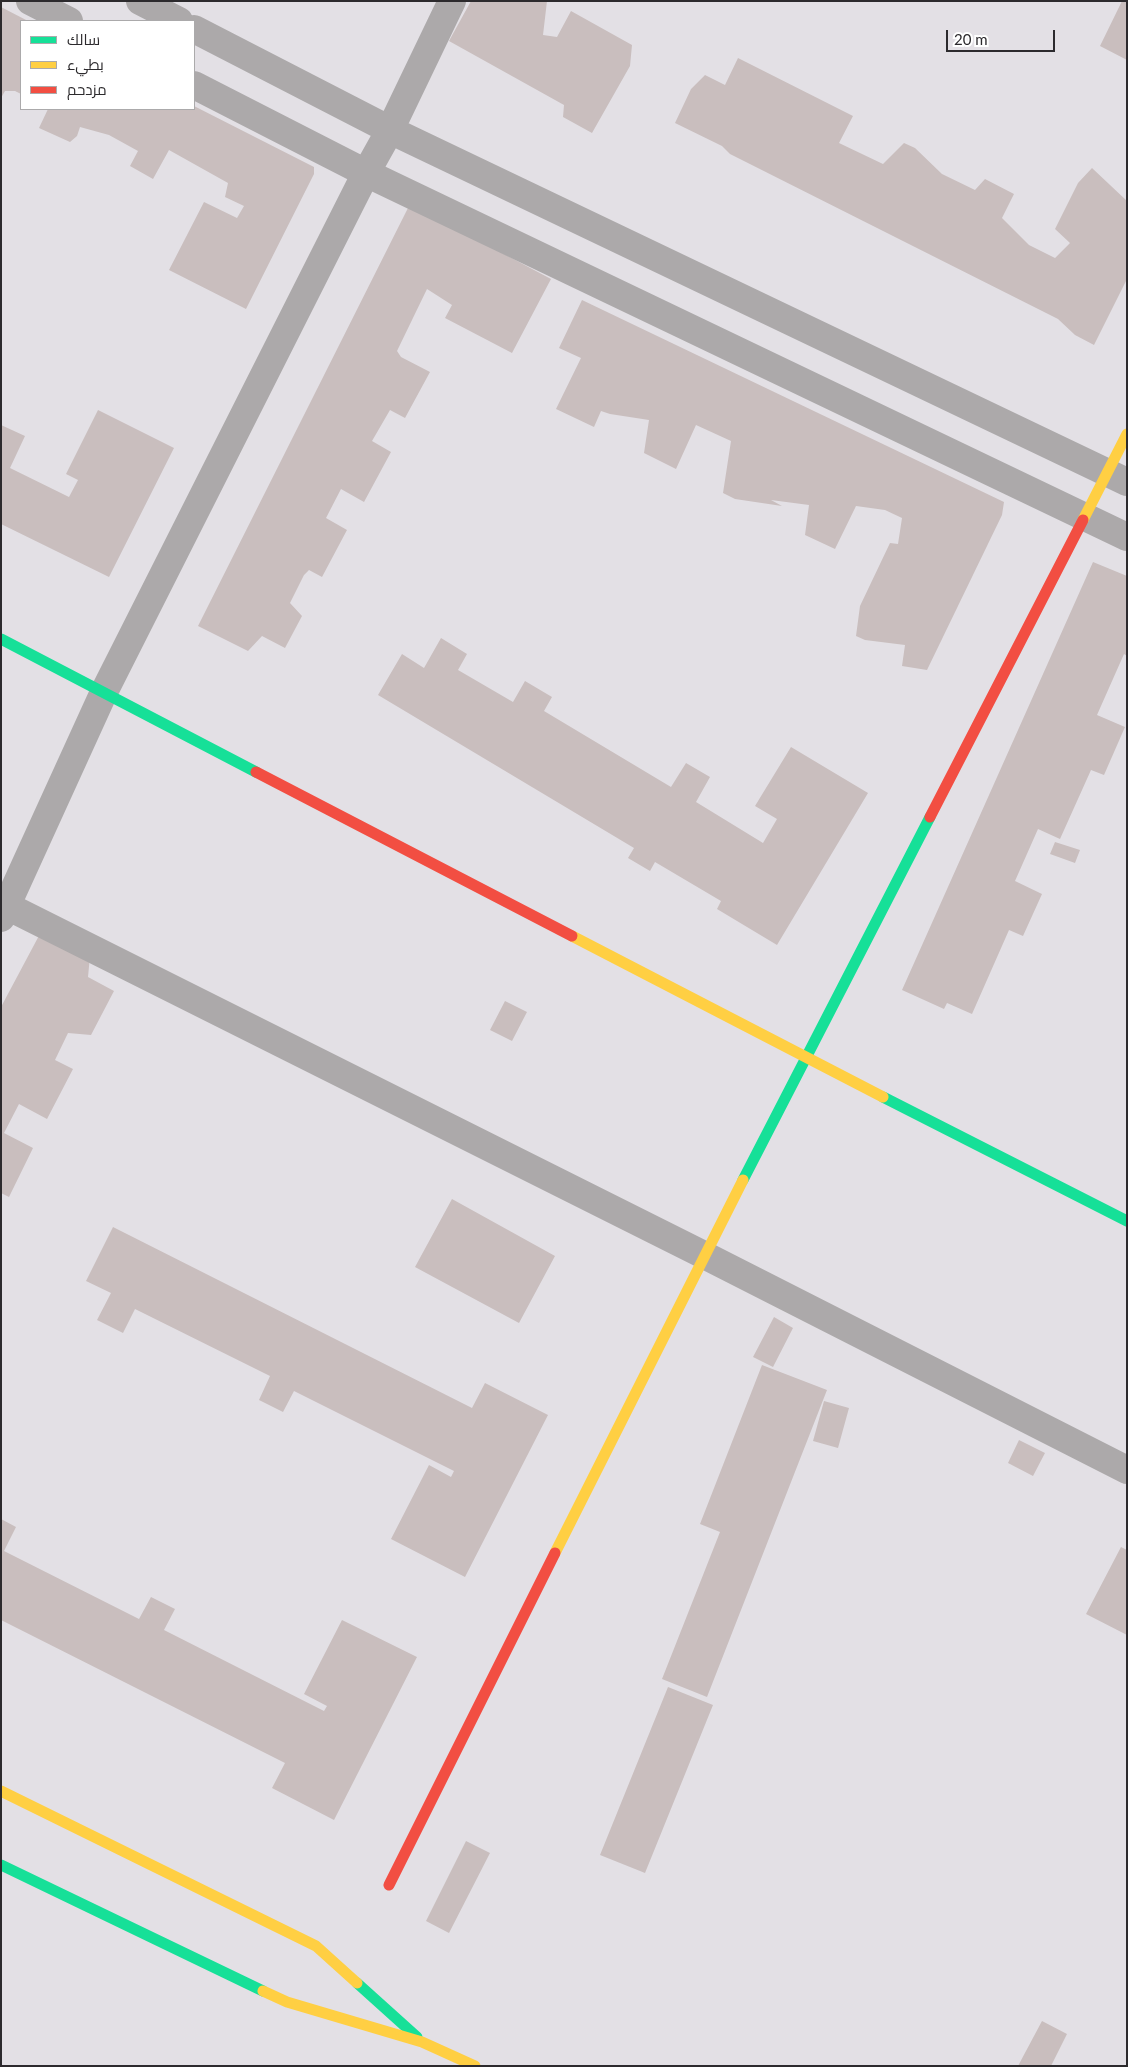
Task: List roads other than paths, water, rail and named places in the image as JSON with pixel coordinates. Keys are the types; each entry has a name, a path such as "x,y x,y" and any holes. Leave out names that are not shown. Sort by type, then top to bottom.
{"street":[{"path":"30,1 67,20"},
{"path":"140,1 177,20"},
{"path":"452,1 390,130 366,173 104,692 3,909 704,1255 1127,1470"},
{"path":"195,30 390,130 1117,477"},
{"path":"195,86 366,173 1085,515 1127,537"},
{"path":"388,1885 704,1255 1085,515 1117,477 1127,434"},
{"path":"1,639 806,1058 1127,1222"},
{"path":"1,1792 316,1946 422,2042"},
{"path":"1,1865 287,2002 422,2042 475,2066"}]}
